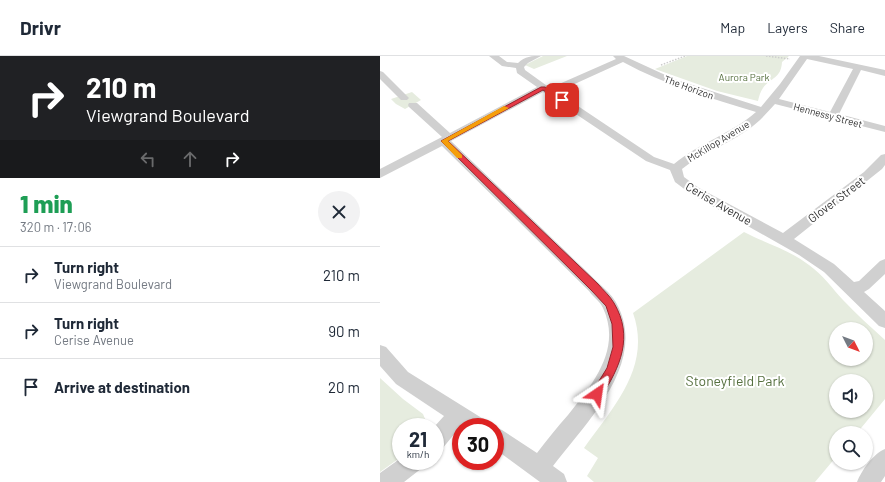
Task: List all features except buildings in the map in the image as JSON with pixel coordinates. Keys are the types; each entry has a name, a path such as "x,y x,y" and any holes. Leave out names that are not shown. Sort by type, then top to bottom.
{"street":[{"path":"493,56 505,64 520,66 525,61 537,56"},
{"name":"McKillop Avenue","path":"676,168 687,160 744,128 763,111 804,56"},
{"path":"807,56 833,59 858,67 885,73"},
{"path":"380,174 546,90 620,58"},
{"name":"The Horizon","path":"620,58 650,73 686,87 763,111"},
{"name":"Cerise Avenue","path":"520,66 522,73 650,159 666,166 676,168 676,173 679,179 695,191 785,239 829,268 885,321"},
{"path":"833,116 858,67"},
{"path":"381,77 404,98"},
{"name":"Hennessy Street","path":"772,100 885,130"},
{"path":"413,105 610,304 617,324 618,347 611,370 597,394 539,467"},
{"name":"Glover Street","path":"785,239 868,175 885,157"},
{"path":"853,290 864,285 885,265"},
{"path":"380,353 402,378 462,418"},
{"path":"444,431 457,415"},
{"path":"504,443 539,467 556,482"},
{"path":"868,482 885,459"},
{"path":"386,482 403,470"}],"path":[{"path":"660,66 685,56"}],"green space":[{"path":"543,56 567,56 534,69 525,65"},
{"name":"Aurora Park","path":"687,56 789,56 782,62 778,75 763,88 758,101 717,91 655,69"},
{"path":"412,92 421,100 405,109 391,99"},
{"name":"Stoneyfield Park","path":"744,232 801,259 823,277 843,300 866,322 829,322 829,366 873,366 873,329 885,340 885,399 873,414 873,374 829,374 829,418 869,418 863,426 829,426 829,465 815,482 594,482 587,476 598,458 584,448 617,402 626,385 633,369 637,351 638,333 633,313"},
{"path":"380,378 403,399 423,414 425,418 392,418 392,463 380,472"}],"slow traffic":[{"path":"460,156 444,141 506,108"}],"route":[{"path":"562,100 543,88 444,141 610,304 617,324 618,347 611,370 597,394"}]}
